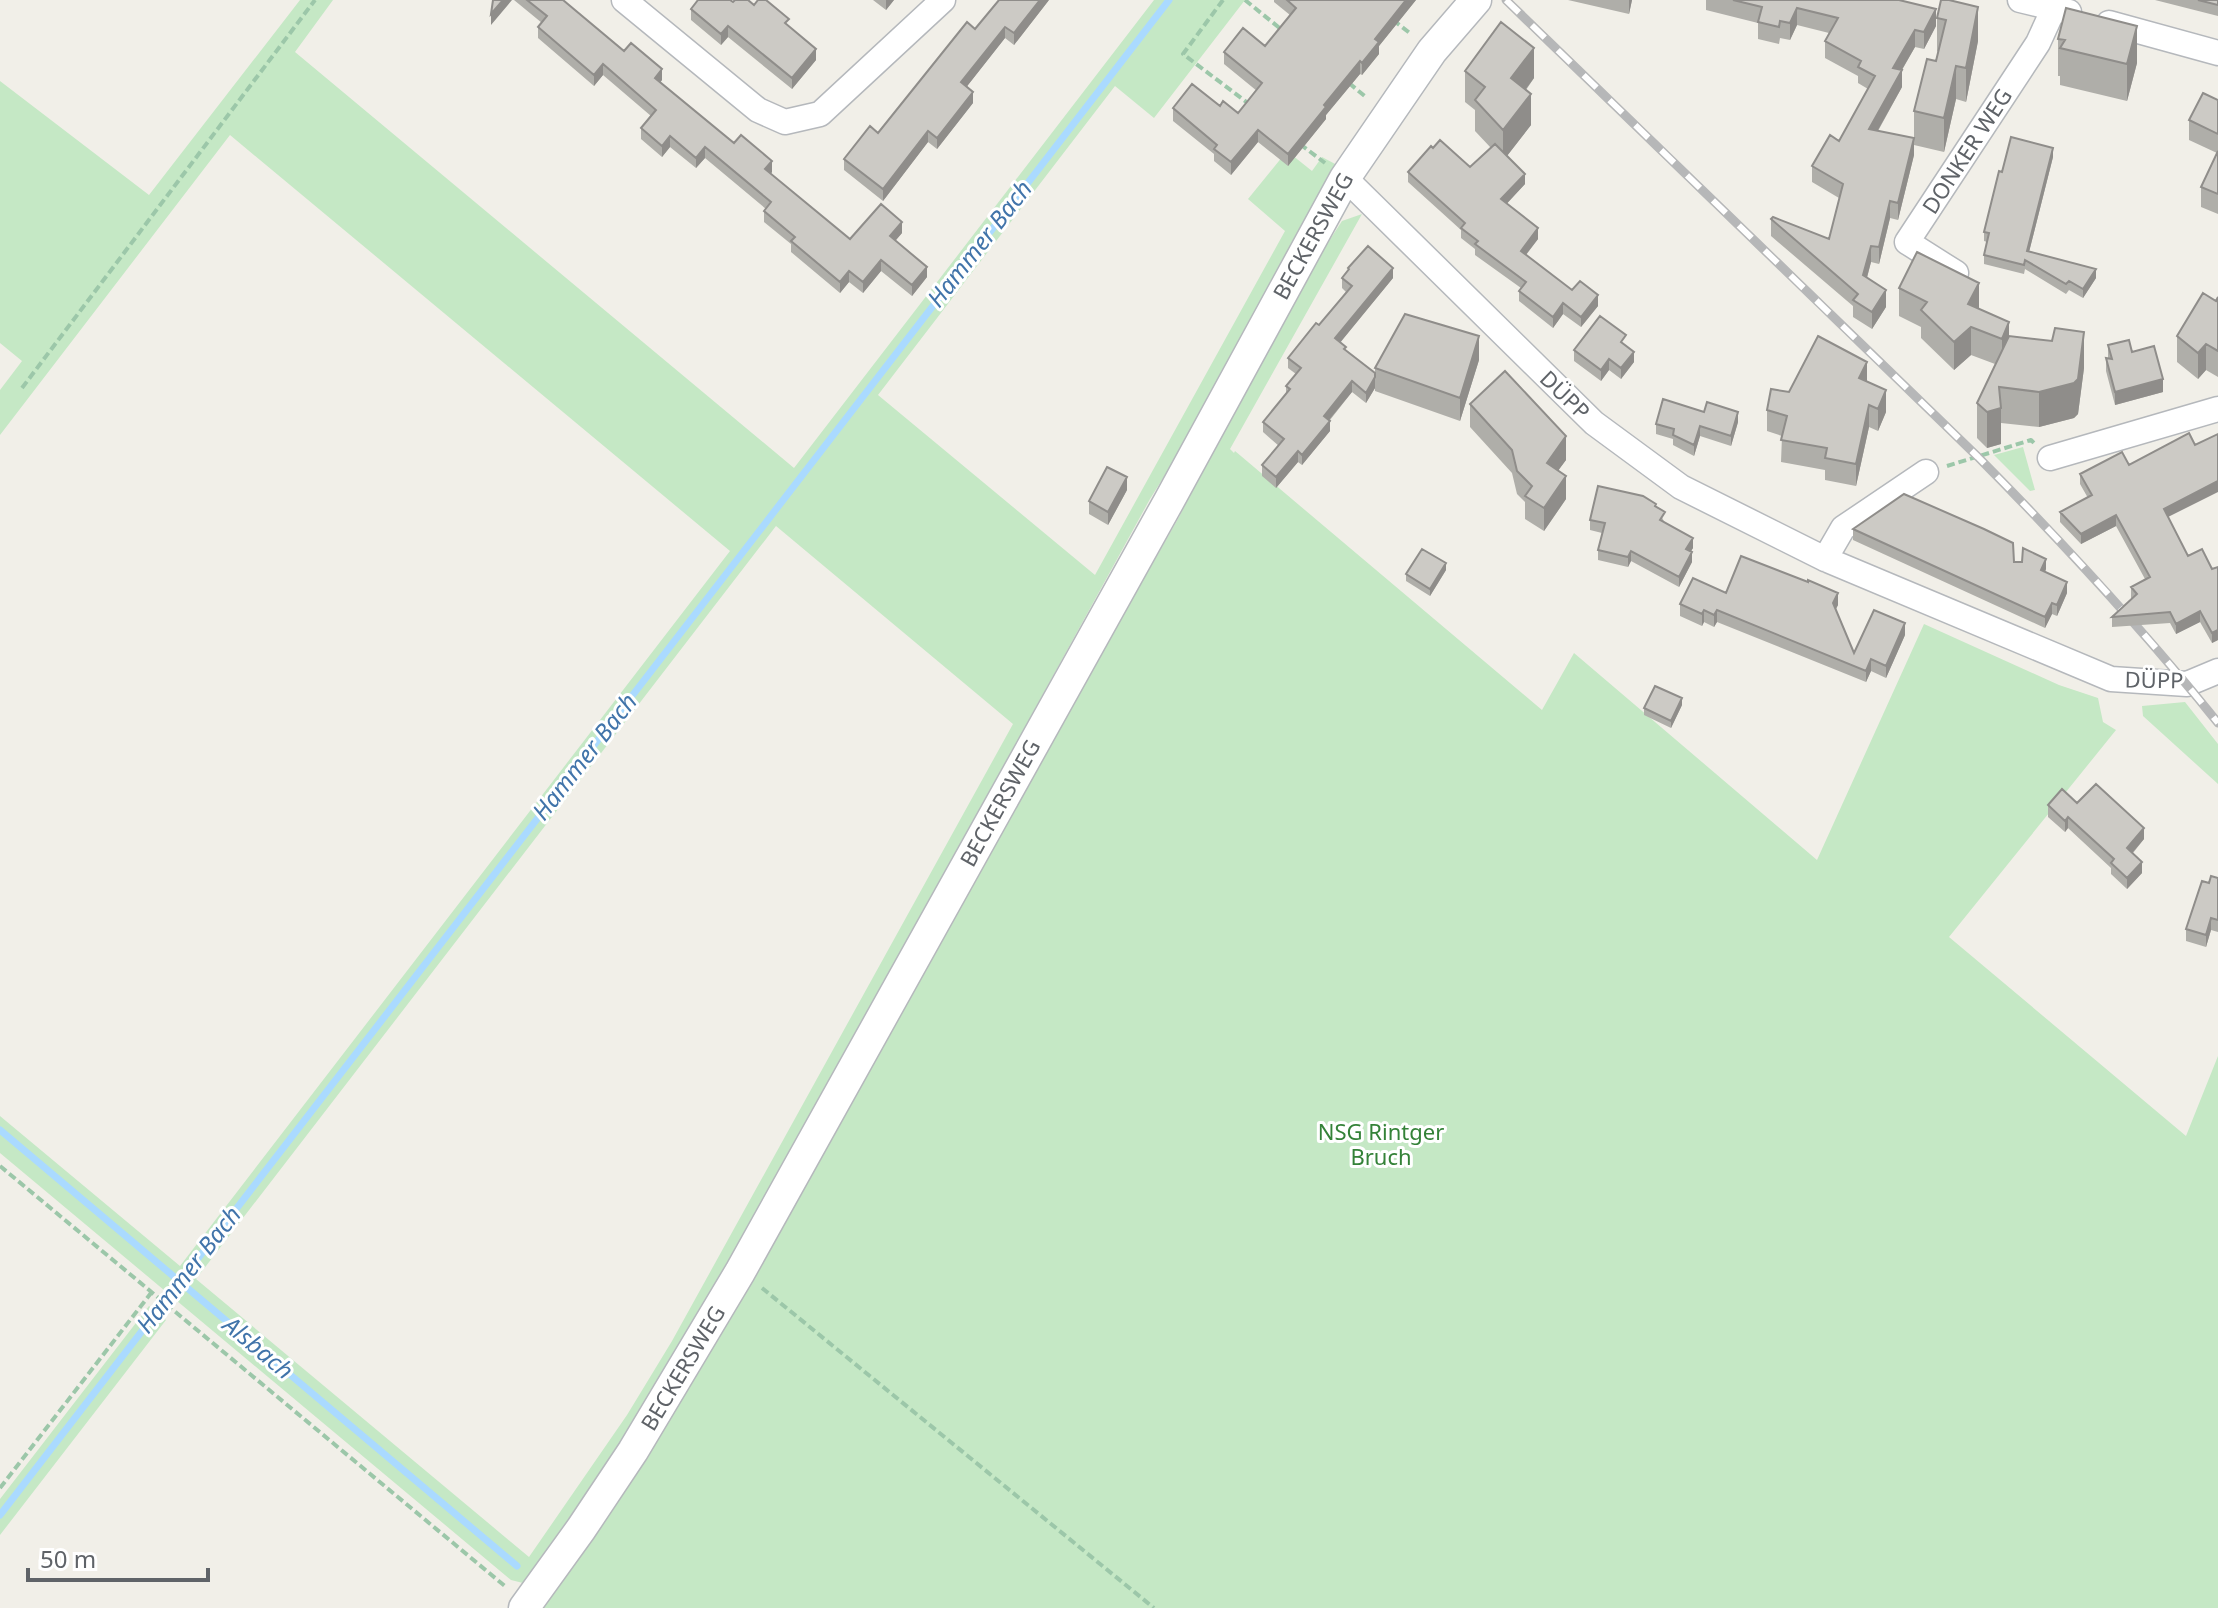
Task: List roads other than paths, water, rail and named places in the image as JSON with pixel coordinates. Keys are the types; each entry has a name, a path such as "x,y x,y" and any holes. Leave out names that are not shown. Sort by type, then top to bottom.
{"street":[{"path":"624,0 758,110 785,122 820,114 943,0"},
{"name":"BECKERSWEG","path":"525,1606 633,1451 740,1272 1345,178 1432,51 1476,0"},
{"path":"2020,0 2218,53"},
{"name":"DONKER WEG","path":"1956,273 1907,242 2038,43 2054,8"},
{"name":"DÜPP","path":"1345,178 1594,423 1681,487 1825,559 2111,679 2187,684 2218,671"},
{"path":"2050,458 2218,409"},
{"path":"1825,559 1843,528 1926,472"}],"waterway":[{"name":"Hammer Bach","path":"0,1515 1169,0"},
{"name":"Alsbach","path":"0,1130 517,1566"}],"railway":[{"path":"1506,0 1978,457 2101,587 2218,723"}],"park label":[{"name":"NSG Rintger Bruch","path":"1381,1144"}]}
